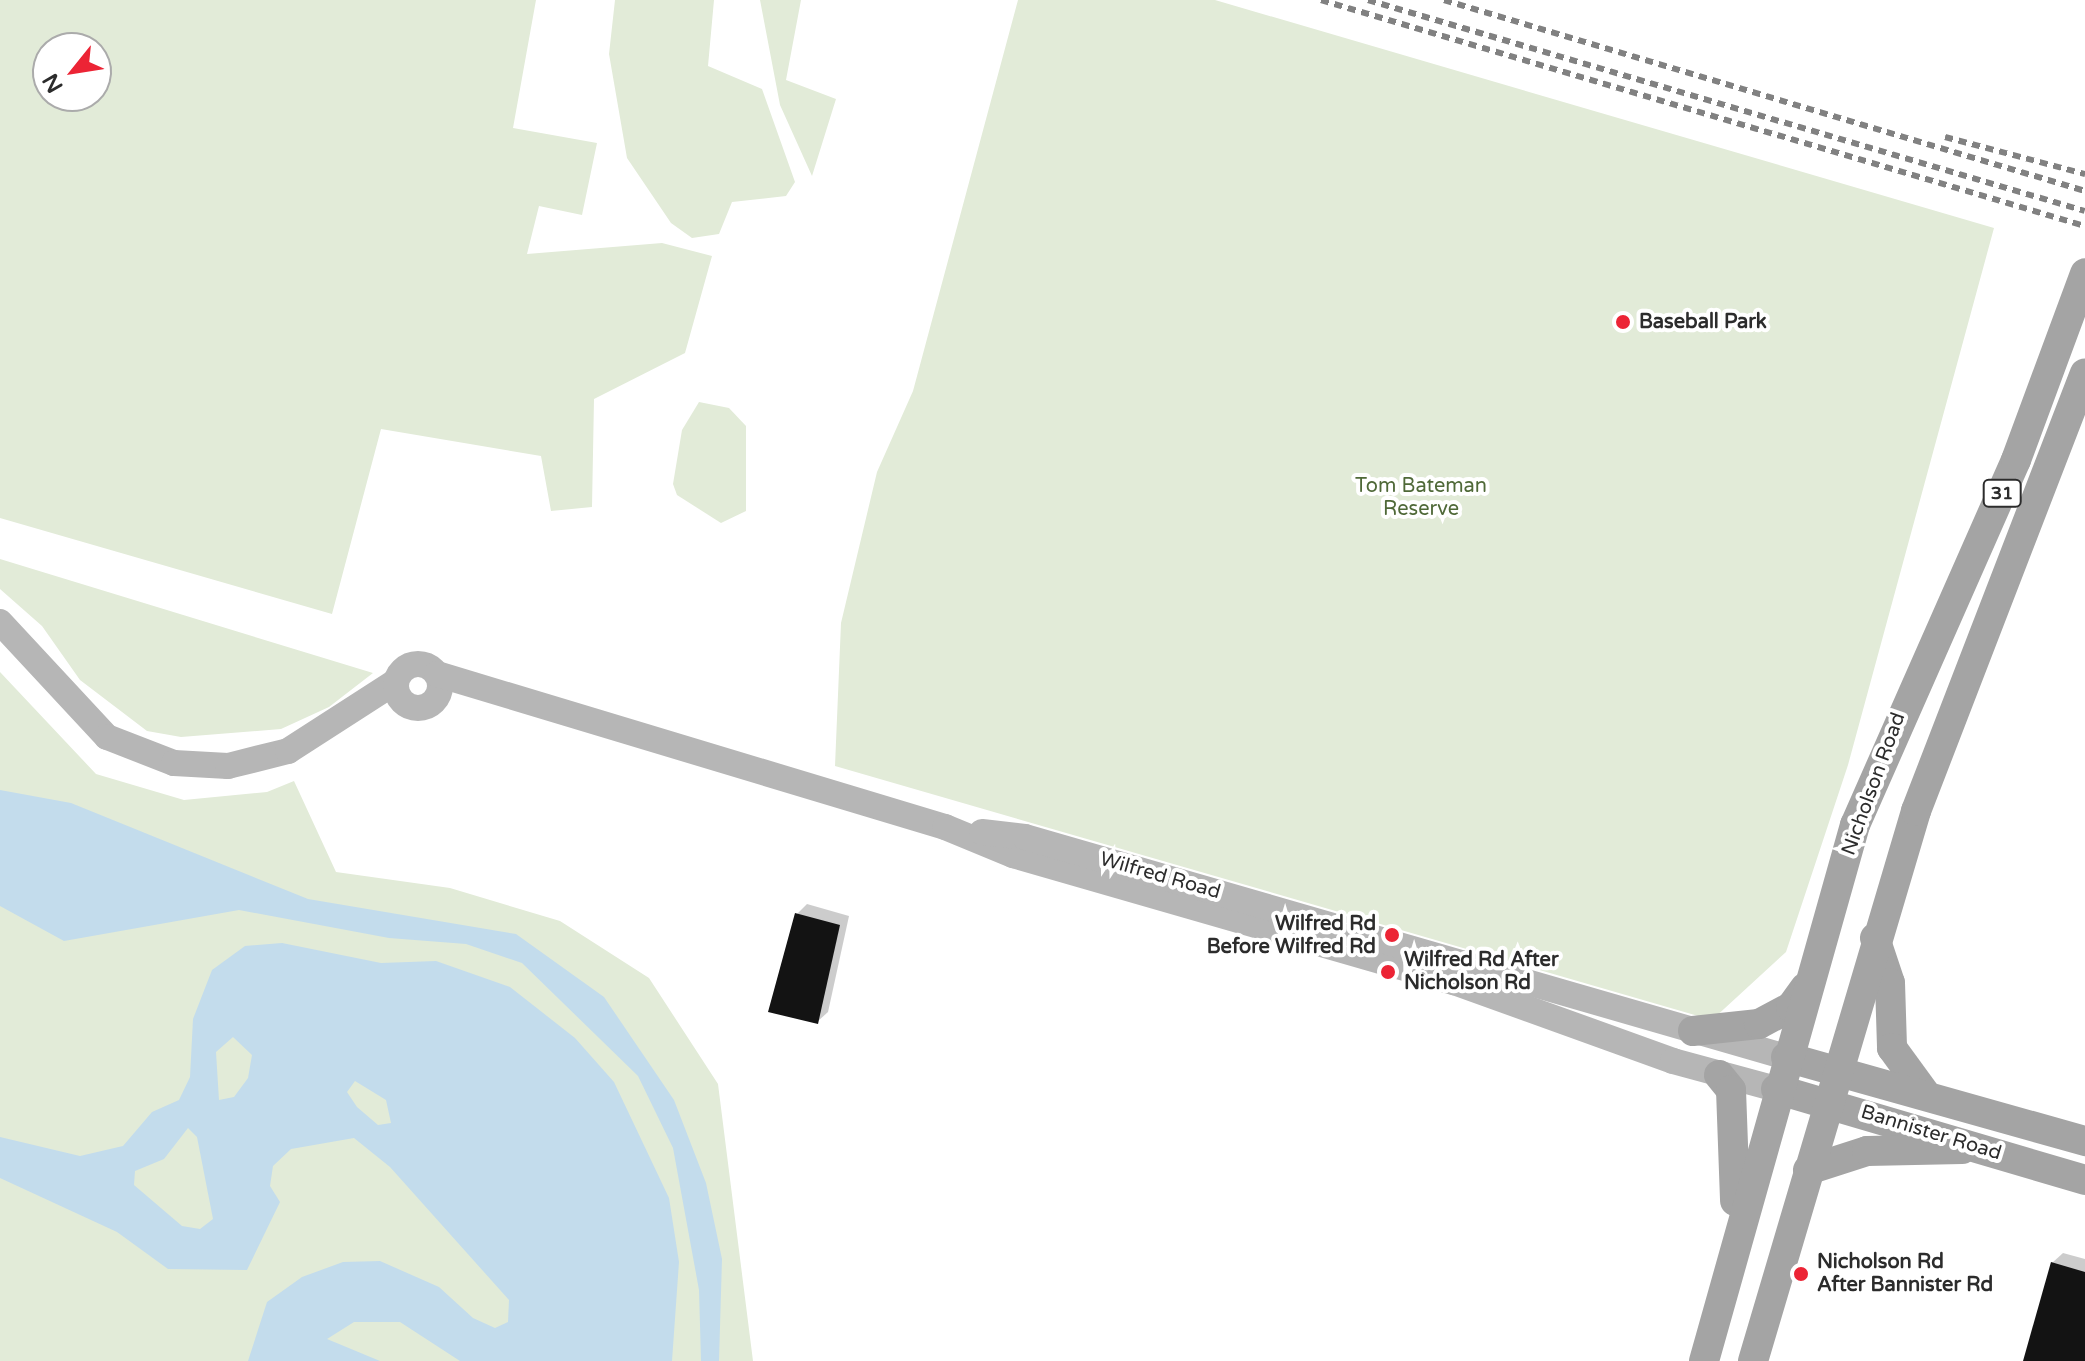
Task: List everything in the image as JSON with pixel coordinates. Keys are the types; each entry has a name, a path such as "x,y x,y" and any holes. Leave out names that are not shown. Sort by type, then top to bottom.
{"main road":[{"name":"Nicholson Road","path":"1704,1361 1776,1089 1855,825 2016,460 2085,273"},
{"name":"31","path":"1753,1361 1835,1067 1942,735 2085,374"},
{"path":"0,622 92,724 153,759 246,764 288,751 359,708 398,691 412,663 437,685 419,708 398,691"},
{"name":"Wilfred Road","path":"437,685 477,692 945,827 1013,855 1523,1004 1719,1075 1776,1089"},
{"name":"Wilfred Road","path":"945,827 1025,837 1786,1057"},
{"path":"1875,938 1890,983 1892,1048 1924,1092"},
{"path":"1693,1031 1759,1024 1791,1007 1809,984"},
{"name":"Bannister Road","path":"1786,1057 1924,1092 2085,1141"},
{"path":"1719,1075 1731,1090 1736,1235"},
{"name":"Bannister Road","path":"1776,1089 1826,1100 2085,1180"},
{"path":"1808,1170 1867,1151 1939,1154 1971,1146"}],"green space":[{"path":"0,0 536,0 513,128 597,143 582,215 539,206 527,254 662,243 712,256 685,353 594,399 592,507 551,511 541,456 381,429 332,614 0,518"},
{"path":"615,0 714,0 708,66 762,89 795,182 786,196 732,202 719,234 692,238 671,223 627,158 609,54"},
{"path":"760,0 801,0 786,80 836,99 812,176 780,105"},
{"name":"Tom Bateman Reserve","path":"1018,0 1215,0 1994,228 1848,765 1786,952 1712,1020 835,766 841,623 877,472 913,391"},
{"path":"699,402 729,408 746,426 746,511 721,523 677,495 673,484 682,430"},
{"path":"0,559 373,673 329,707 281,729 181,737 147,731 80,680 42,626 0,589"},
{"path":"0,672 96,774 184,800 267,792 294,781 336,872 450,888 560,921 649,978 718,1084 753,1361 0,1361"}],"water":[{"path":"0,790 71,803 308,899 516,934 604,997 674,1100 706,1183 722,1259 719,1361 701,1361 699,1290 673,1148 638,1076 522,963 466,944 389,938 239,910 64,941 0,906"},
{"path":"282,943 381,963 436,961 510,987 575,1038 614,1082 669,1198 679,1262 672,1361 460,1361 400,1322 354,1322 327,1339 380,1361 248,1361 267,1302 302,1277 343,1262 380,1261 439,1287 473,1318 495,1328 508,1322 509,1300 390,1167 354,1138 291,1149 273,1166 270,1186 280,1202 247,1270 168,1269 117,1232 0,1178 0,1137 80,1156 123,1146 152,1112 179,1100 190,1077 193,1019 212,970 245,946","holes":["233,1037 252,1055 248,1078 234,1097 219,1100 216,1052","355,1081 386,1100 391,1123 378,1125 357,1107 347,1092","188,1128 197,1137 213,1219 200,1229 182,1226 134,1185 135,1171 164,1159"]}],"building":[{"path":"795,913 840,925 818,1024 768,1012"},
{"path":"2051,1262 2085,1272 2085,1361 2023,1361"}],"railway":[{"path":"1321,0 2085,226"},
{"path":"1368,0 2085,211"},
{"path":"1444,0 2085,191"},
{"path":"1945,137 2085,174"}],"place":[{"name":"Baseball Park","path":"1623,322"},
{"name":"Wilfred Rd Before Wilfred Rd","path":"1392,935"},
{"name":"Wilfred Rd After Nicholson Rd","path":"1388,972"},
{"name":"Nicholson Rd After Bannister Rd","path":"1801,1274"}]}
